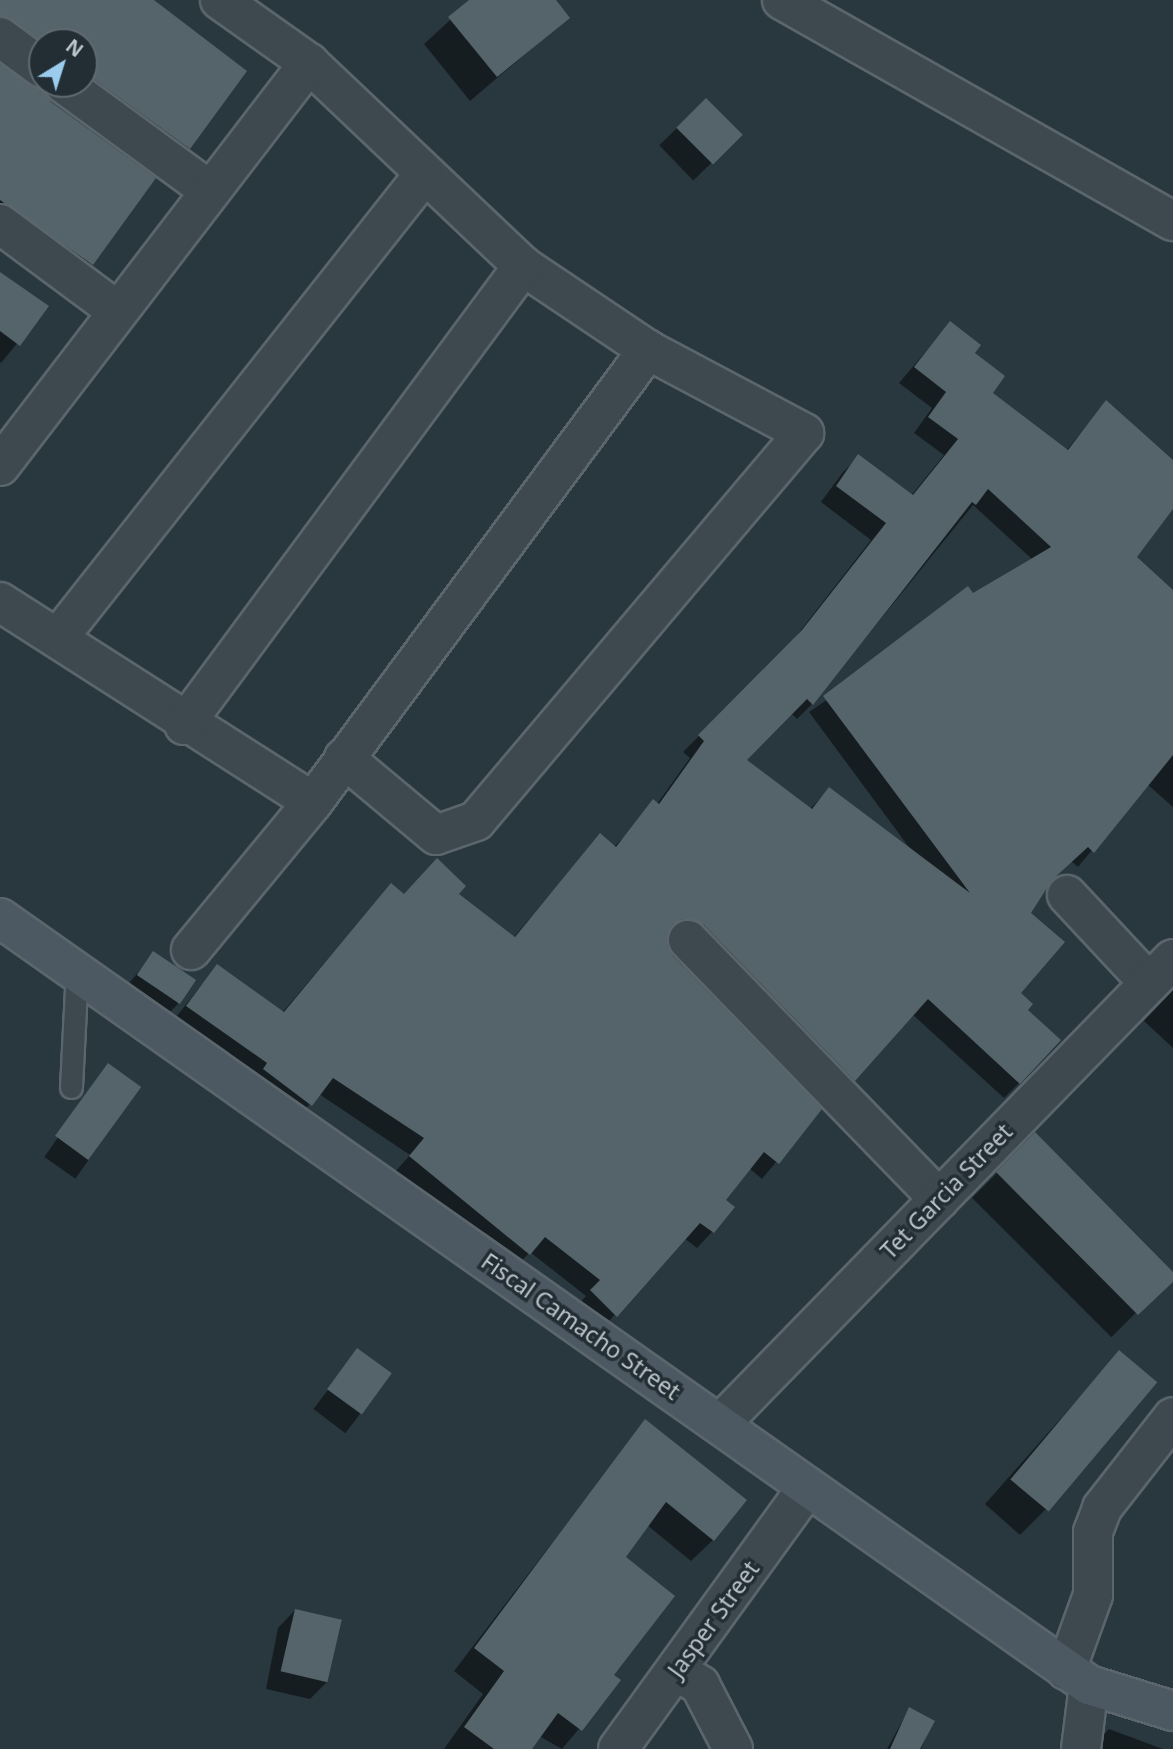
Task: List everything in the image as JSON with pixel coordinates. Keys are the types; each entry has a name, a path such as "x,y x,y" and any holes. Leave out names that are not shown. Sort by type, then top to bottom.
{"street":[{"path":"220,0 309,63 423,176 523,266 648,350 804,433 476,821 436,835 344,758"},
{"path":"782,0 1173,221"},
{"path":"0,37 28,58"},
{"path":"4,451 309,63"},
{"path":"83,98 208,190"},
{"path":"58,638 423,176"},
{"path":"0,224 116,310"},
{"path":"184,725 523,266"},
{"path":"191,950 313,802 648,350"},
{"path":"0,602 58,638 184,725 313,802"},
{"path":"1067,895 1161,971"},
{"name":"Fiscal Camacho Street","path":"0,918 1078,1677 1173,1711"},
{"path":"688,940 939,1199"},
{"name":"Tet Garcia Street","path":"720,1424 1161,971"},
{"path":"1080,1749 1078,1677 1093,1595 1093,1532 1102,1508 1173,1417"},
{"name":"Jasper Street","path":"618,1749 807,1488"},
{"path":"676,1671 700,1685 733,1749"}],"lane":[{"path":"71,1087 76,970"}],"building":[{"path":"0,0 154,0 247,71 190,149 98,82 98,28 28,28 28,33 0,16"},
{"path":"469,0 556,0 570,18 497,77 448,17"},
{"path":"0,64 28,80 28,98 49,98 156,178 93,265 0,200"},
{"path":"706,98 743,135 713,164 676,128"},
{"path":"0,272 49,306 20,346 0,331"},
{"path":"950,321 981,345 975,353 1005,376 993,393 1068,450 1106,400 1173,460 1173,509 1137,557 1173,590 1173,755 1094,853 1088,847 1052,880 1031,913 1065,942 1021,993 1033,1004 1028,1010 1061,1040 1020,1084 928,999 855,1081 704,925 683,919 672,925 667,945 672,955 822,1109 779,1164 764,1152 726,1200 735,1207 714,1233 700,1223 617,1317 590,1290 600,1280 545,1237 530,1255 409,1156 424,1138 333,1078 312,1106 263,1069 267,1063 186,1006 217,964 284,1012 391,883 404,894 437,858 466,886 459,894 515,937 600,833 616,847 653,799 659,804 704,741 698,735 802,630 886,523 836,486 858,454 913,495 958,439 928,417 946,392 914,367","holes":["988,489 1051,547 973,593 968,586 823,696 970,893 829,787 812,809 747,760 807,699 813,705 972,502 976,505"]},
{"path":"153,951 196,980 180,1004 137,975"},
{"path":"108,1063 141,1087 88,1160 55,1136"},
{"path":"1035,1132 1173,1272 1173,1282 1138,1315 996,1172"},
{"path":"357,1348 392,1373 362,1415 327,1389"},
{"path":"1119,1350 1157,1382 1049,1512 1010,1479"},
{"path":"645,1419 747,1500 714,1541 666,1502 626,1557 675,1596 614,1675 621,1680 582,1731 558,1713 532,1749 494,1749 464,1727 504,1671 474,1648"},
{"path":"295,1609 342,1620 327,1682 281,1671"},
{"path":"909,1707 935,1721 920,1749 890,1749"}]}
